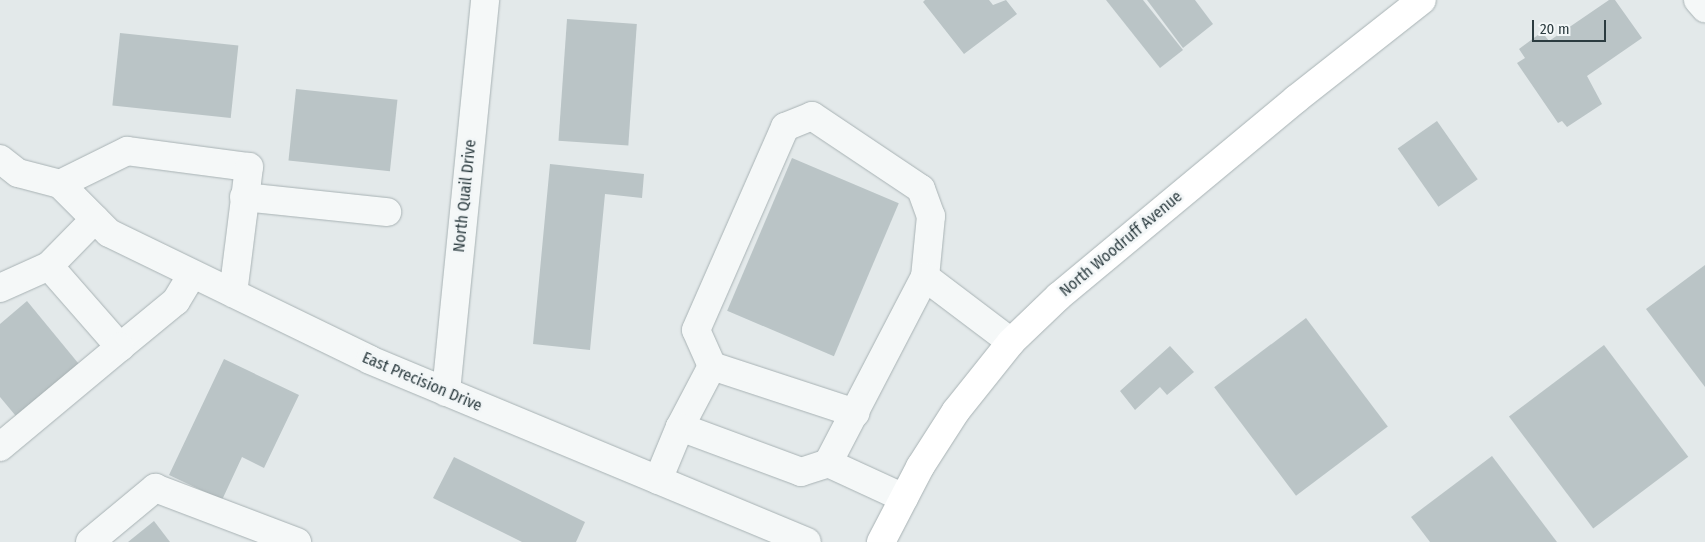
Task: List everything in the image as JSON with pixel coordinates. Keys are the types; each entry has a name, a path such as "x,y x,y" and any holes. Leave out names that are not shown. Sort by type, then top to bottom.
{"main road":[{"name":"North Woodruff Avenue","path":"881,542 904,498 956,411 1011,342 1059,296 1296,99 1422,0"}],"street":[{"name":"North Quail Drive","path":"446,392 485,0"},
{"path":"1698,0 1705,8"},
{"path":"828,463 925,277 931,216 921,189 812,116 785,127 696,330 712,366 854,413"},
{"path":"0,159 18,173 60,184 127,151 249,166 233,294"},
{"name":"East Precision Drive","path":"60,184 109,233 370,360 807,542"},
{"path":"244,198 388,212"},
{"path":"0,288 49,266 94,218"},
{"path":"49,266 120,347"},
{"path":"0,447 176,301 192,274"},
{"path":"925,277 1011,342"},
{"path":"658,480 680,427 712,366"},
{"path":"680,427 801,472 828,463 904,498"},
{"path":"90,542 154,488 295,542"}],"building":[{"path":"925,0 989,0 993,5 1006,0 1017,14 964,54 923,2"},
{"path":"1106,0 1143,0 1183,50 1160,68"},
{"path":"1147,0 1195,0 1213,24 1183,48"},
{"path":"1609,0 1615,0 1642,38 1587,76 1602,104 1567,127 1562,121 1558,123 1517,63 1525,58 1519,49 1542,32 1549,41"},
{"path":"567,19 637,24 628,146 558,141"},
{"path":"120,33 238,45 231,118 112,106"},
{"path":"296,89 397,100 390,171 288,161"},
{"path":"1437,121 1478,179 1438,207 1398,149"},
{"path":"792,158 899,203 834,356 727,311"},
{"path":"550,164 644,174 642,198 605,194 590,350 533,344"},
{"path":"1705,265 1705,387 1646,309"},
{"path":"27,301 83,369 20,421 0,397 0,324"},
{"path":"1306,318 1388,427 1296,496 1214,387"},
{"path":"1604,345 1688,457 1593,528 1509,417"},
{"path":"1170,346 1194,372 1167,395 1160,387 1135,410 1120,391"},
{"path":"224,359 299,395 264,468 242,457 222,500 169,475"},
{"path":"1492,456 1557,542 1430,542 1411,517"},
{"path":"454,457 585,522 576,542 522,542 433,498"},
{"path":"154,521 170,542 128,542"}]}
